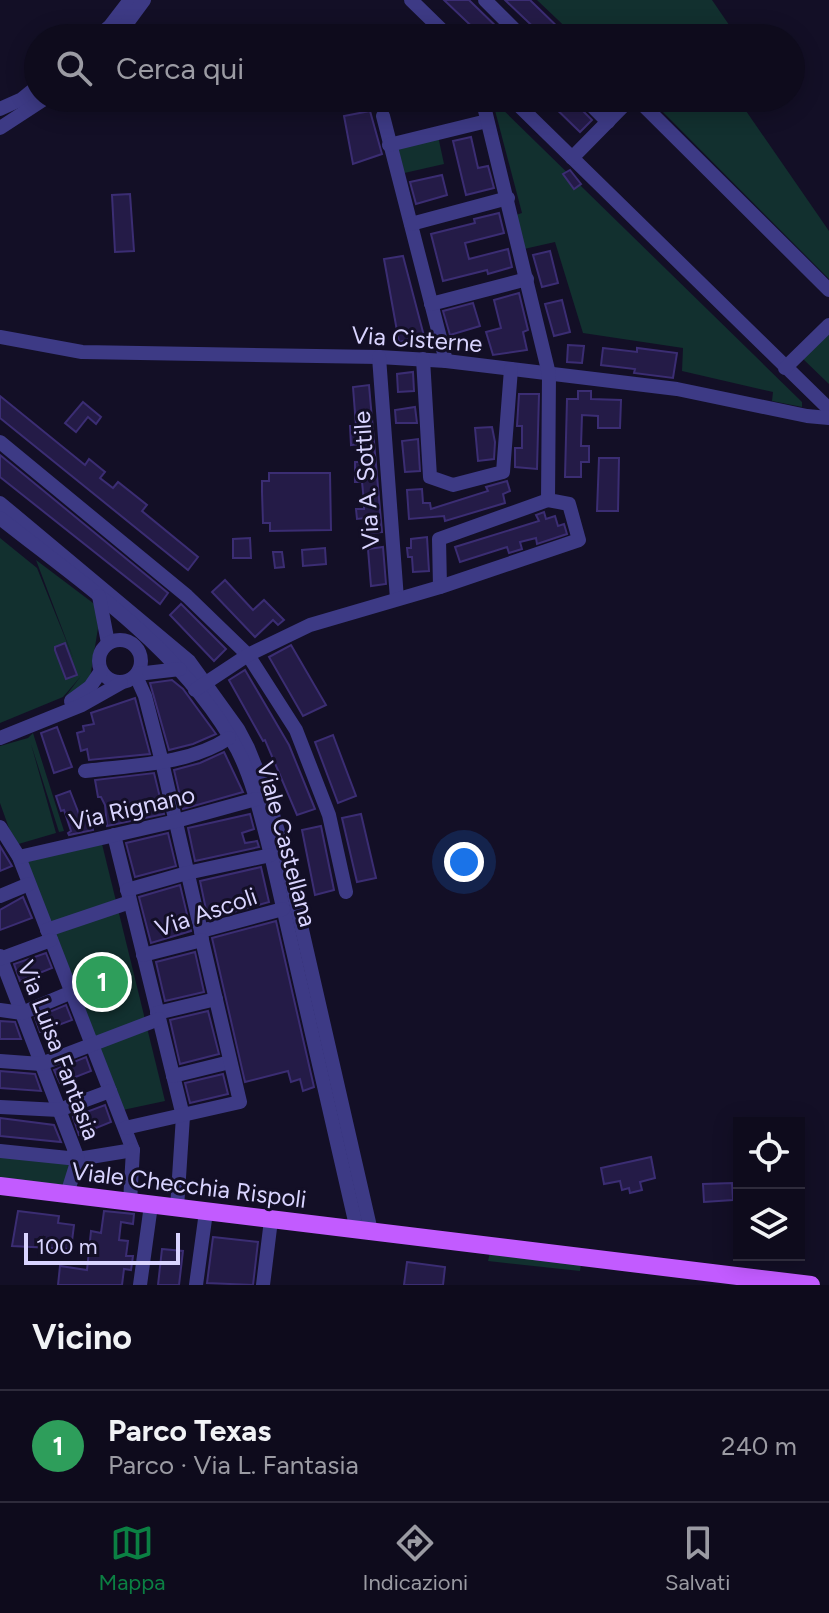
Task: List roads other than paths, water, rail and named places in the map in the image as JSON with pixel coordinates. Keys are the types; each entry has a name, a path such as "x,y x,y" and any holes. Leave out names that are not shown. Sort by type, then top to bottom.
{"main road":[{"name":"Viale Checchia Rispoli","path":"0,1186 811,1285"}],"street":[{"path":"112,24 130,0"},
{"path":"126,24 144,0"},
{"path":"411,0 436,24"},
{"path":"485,0 509,24"},
{"path":"0,109 24,97"},
{"path":"0,128 25,112"},
{"path":"485,112 549,374 548,500"},
{"path":"525,112 829,409"},
{"path":"598,112 608,122"},
{"path":"572,158 619,112"},
{"path":"648,112 829,290"},
{"path":"383,116 446,361"},
{"path":"389,145 487,121"},
{"path":"411,224 508,198"},
{"path":"431,304 527,279"},
{"path":"785,368 829,325"},
{"name":"Via Cisterne","path":"0,337 82,352 446,361 677,389 829,418"},
{"name":"Via A. Sottile","path":"379,357 397,599"},
{"path":"423,359 430,477 453,485 503,472 511,369"},
{"path":"0,442 187,596 248,655 296,730 329,815 346,892"},
{"path":"200,686 248,655 310,625 440,587 579,540 569,504 548,500 439,539 440,587"},
{"path":"0,503 146,638 189,661 200,686 238,729 267,795 297,905 364,1230"},
{"name":"Viale Castellana","path":"0,518 99,596 200,686 239,753 256,799 271,855 364,1230"},
{"path":"99,596 108,643 98,659 101,671 109,680 121,683"},
{"path":"108,643 146,638"},
{"path":"125,1128 240,1102 162,762 145,696 136,675 146,638"},
{"path":"0,738 82,705 136,675 180,669"},
{"path":"0,730 76,699 90,687 101,671"},
{"path":"85,771 162,762 217,746 229,738"},
{"name":"Via Rignano","path":"19,857 256,799"},
{"path":"0,827 19,857 133,1150 130,1202"},
{"path":"114,835 183,1116 177,1208"},
{"path":"0,958 129,896 187,873 271,855"},
{"path":"0,896 29,884"},
{"name":"Via Ascoli","path":"143,955 283,909"},
{"name":"Via Luisa Fantasia","path":"0,958 78,1159"},
{"path":"0,1010 22,1013 72,992"},
{"path":"0,1061 41,1064 158,1016 216,999"},
{"path":"173,1076 230,1062"},
{"path":"0,1107 59,1110 110,1091"},
{"path":"0,1151 78,1159 133,1150"},
{"path":"67,1194 78,1159"},
{"path":"140,1285 151,1205"},
{"path":"196,1285 206,1212"},
{"path":"263,1285 271,1220"}],"place":[{"name":"Parco Texas","path":"102,982"}]}
